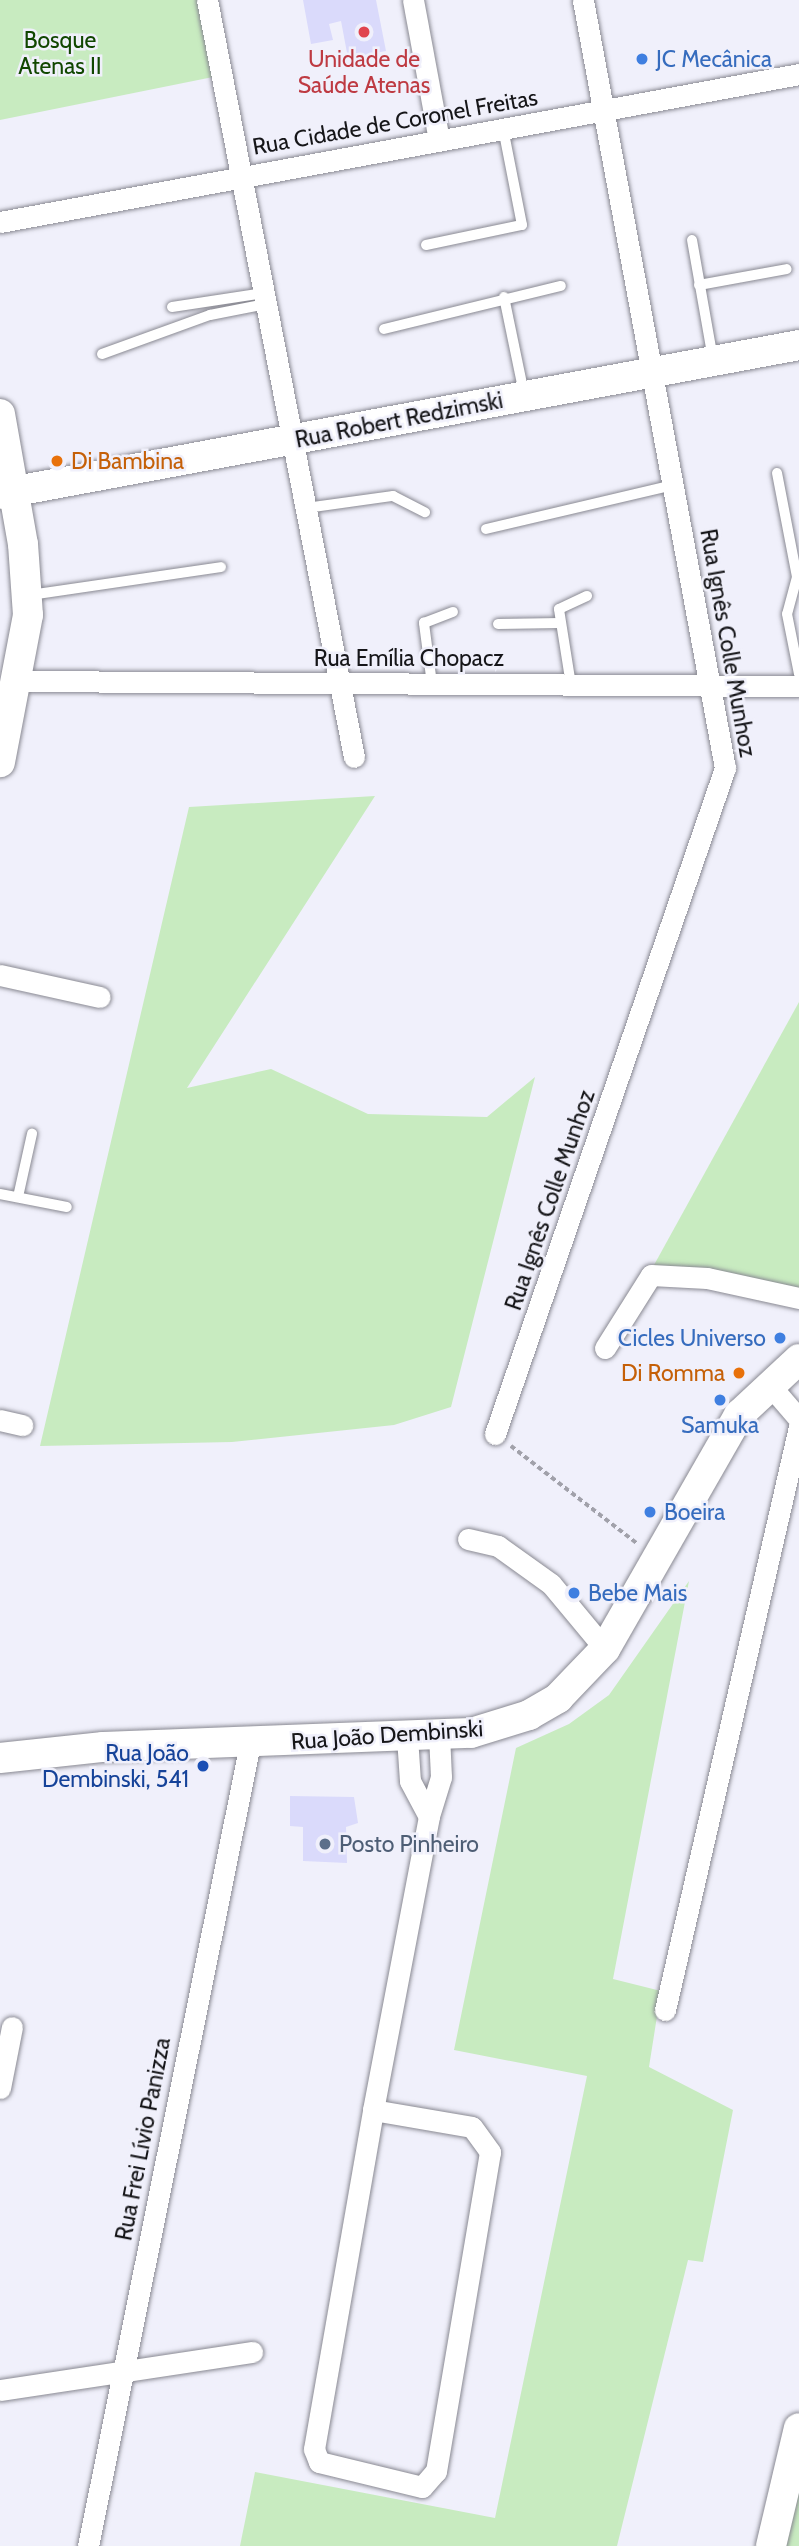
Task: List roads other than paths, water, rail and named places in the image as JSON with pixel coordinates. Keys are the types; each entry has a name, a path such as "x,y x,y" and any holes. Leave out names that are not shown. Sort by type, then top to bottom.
{"street":[{"path":"207,0 354,757"},
{"path":"413,0 439,140"},
{"name":"Rua Ignês Colle Munhoz","path":"495,1434 720,794 724,755 583,0"},
{"name":"Rua Cidade de Coronel Freitas","path":"0,222 799,74"},
{"name":"Rua Robert Redzimski","path":"7,493 799,345"},
{"path":"0,414 7,493 27,595 19,681 0,762"},
{"name":"Rua Emília Chopacz","path":"19,681 799,686"},
{"path":"0,975 100,998"},
{"path":"605,1348 651,1275 715,1279 799,1298"},
{"name":"Rua João Dembinski","path":"0,1758 439,1735 529,1715 558,1698 605,1648 726,1434 768,1383 799,1359"},
{"path":"768,1383 799,1419"},
{"path":"0,1420 22,1425"},
{"path":"665,2010 799,1427"},
{"path":"468,1539 498,1546 551,1584 605,1648"},
{"path":"373,2110 472,2127 490,2151 436,2471 422,2487 314,2457 373,2110 429,1816 441,1776 439,1735"},
{"path":"407,1737 410,1781 429,1816"},
{"name":"Rua Frei Lívio Panizza","path":"88,2546 250,1743"},
{"path":"0,2088 12,2027"},
{"path":"0,2390 252,2352"},
{"path":"771,2546 799,2428"}],"lane":[{"path":"426,245 522,225 503,128"},
{"path":"692,240 713,361"},
{"path":"699,285 787,269"},
{"path":"384,329 504,297 561,286"},
{"path":"504,297 524,397"},
{"path":"172,307 265,298"},
{"path":"102,354 209,315 265,298"},
{"path":"777,473 797,577 788,614 799,674"},
{"path":"485,529 674,485"},
{"path":"306,508 393,496 425,512"},
{"path":"27,595 221,566"},
{"path":"571,685 560,623 561,603 587,596"},
{"path":"432,684 424,623 453,612"},
{"path":"498,624 560,623"},
{"path":"18,1197 32,1134"},
{"path":"0,1194 66,1207"}],"place":[{"name":"Unidade de Saúde Atenas","path":"364,32"},
{"name":"JC Mecânica","path":"642,59"},
{"name":"Di Bambina","path":"57,461"},
{"name":"Cicles Universo","path":"780,1338"},
{"name":"Di Romma","path":"739,1373"},
{"name":"Samuka","path":"720,1400"},
{"name":"Boeira","path":"650,1512"},
{"name":"Bebe Mais","path":"574,1593"},
{"name":"Rua João Dembinski, 541","path":"203,1766"},
{"name":"Posto Pinheiro","path":"325,1844"}],"park label":[{"name":"Bosque Atenas II","path":"60,53"}]}
